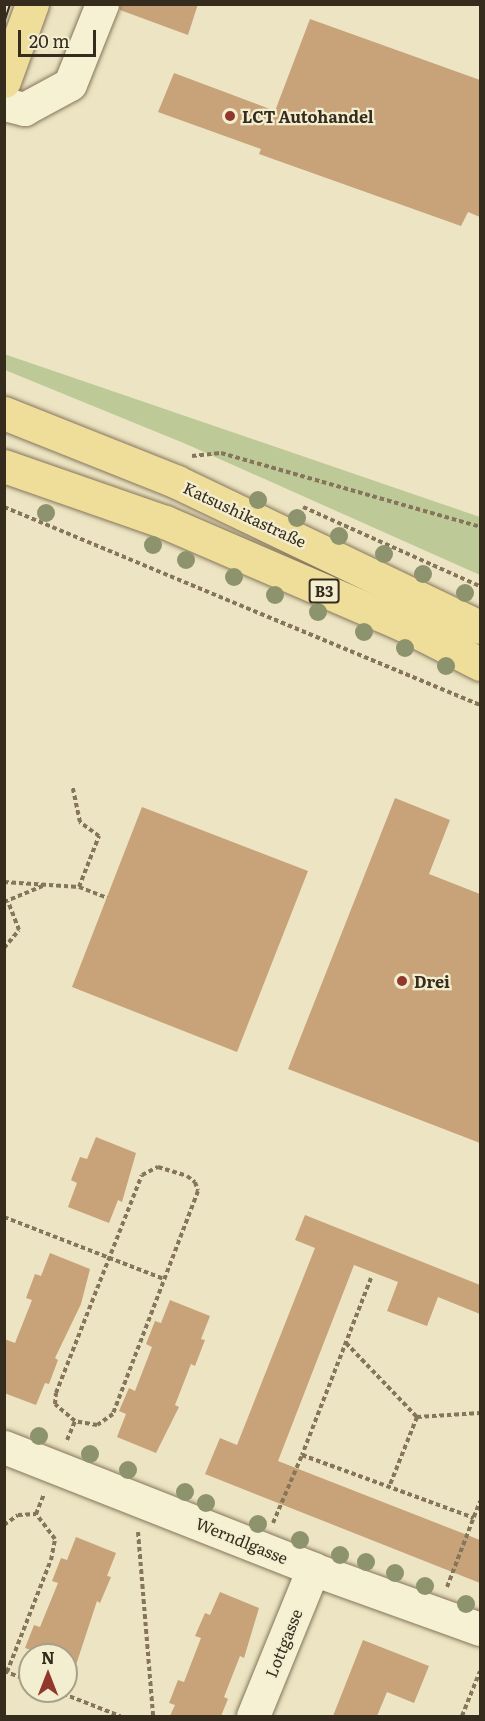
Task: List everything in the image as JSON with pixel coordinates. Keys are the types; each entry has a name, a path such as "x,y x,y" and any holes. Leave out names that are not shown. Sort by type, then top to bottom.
{"main road":[{"path":"4,81 32,4"},
{"name":"Katsushikastraße","path":"4,413 177,482 480,627"},
{"name":"B3","path":"4,466 165,522 402,624 480,664"}],"street":[{"path":"4,104 24,109 70,84 102,4"},
{"name":"Werndlgasse","path":"4,1447 313,1569 480,1629"},
{"name":"Lottgasse","path":"254,1716 313,1569"}],"path":[{"path":"177,482 188,456 221,453 480,527"},
{"path":"4,507 480,705"},
{"path":"73,788 80,822 99,836 79,886"},
{"path":"4,882 79,886 107,898"},
{"path":"4,948 19,930 6,902 46,884"},
{"path":"158,1167 187,1176 198,1191 164,1279 113,1414 97,1425 75,1421 55,1404 56,1393 142,1175 158,1167"},
{"path":"4,1217 164,1279"},
{"path":"282,1504 371,1278"},
{"path":"346,1343 417,1417 480,1413"},
{"path":"389,1487 417,1417"},
{"path":"36,1514 75,1421"},
{"path":"302,1455 474,1518"},
{"path":"135,1498 153,1716"},
{"path":"453,1572 480,1501"},
{"path":"4,1525 18,1515 36,1514"},
{"path":"6,1671 51,1560 55,1539 36,1514"},
{"path":"462,1716 480,1671"},
{"path":"78,1700 120,1716"}],"green space":[{"path":"4,354 480,517 480,575 186,444 5,370"}],"building":[{"path":"120,4 198,4 188,35 120,10"},
{"path":"310,19 480,80 480,217 468,212 461,226 259,154 261,149 158,112 174,73 275,111"},
{"name":"Drei","path":"395,798 450,820 429,874 480,894 480,1143 288,1069"},
{"path":"142,807 308,871 237,1052 72,987"},
{"path":"96,1137 136,1153 122,1202 118,1200 109,1223 68,1207 77,1183 71,1180 80,1157 87,1159"},
{"path":"305,1215 480,1285 480,1314 438,1297 427,1326 387,1311 398,1282 354,1265 278,1461 480,1540 480,1583 205,1474 220,1438 237,1445 315,1248 295,1240"},
{"path":"50,1253 90,1269 81,1304 55,1358 58,1360 49,1384 45,1383 36,1405 4,1393 4,1339 15,1343 32,1300 26,1298 35,1274 41,1276"},
{"path":"170,1300 210,1316 201,1339 205,1340 195,1366 191,1364 175,1405 179,1407 156,1453 117,1437 126,1414 119,1411 129,1388 135,1391 152,1347 146,1344 155,1321 161,1323"},
{"path":"76,1537 116,1553 107,1576 111,1577 100,1603 97,1601 78,1659 78,1643 27,1643 34,1625 40,1627 58,1583 52,1581 61,1558 67,1560"},
{"path":"220,1592 259,1608 244,1658 240,1656 224,1697 228,1699 221,1716 170,1716 175,1705 169,1703 178,1680 184,1682 201,1638 195,1636 205,1613 210,1615"},
{"path":"363,1640 429,1666 414,1703 387,1692 377,1716 333,1716"}],"tram line":[{"path":"4,23 10,4"}],"place":[{"name":"LCT Autohandel","path":"230,116"},
{"name":"Drei","path":"402,981"}]}
